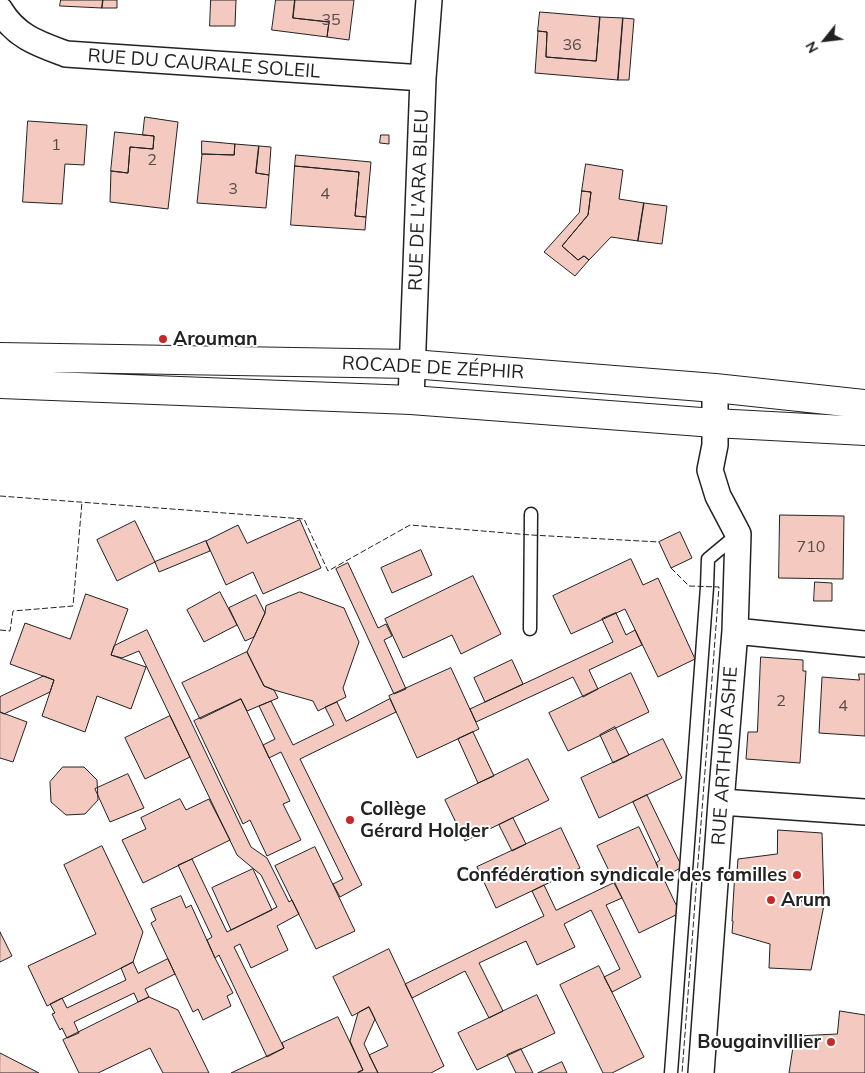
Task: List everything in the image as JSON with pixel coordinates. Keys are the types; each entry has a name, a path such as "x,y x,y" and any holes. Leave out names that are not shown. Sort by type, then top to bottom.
{"main road":[{"name":"ROCADE DE ZÉPHIR","path":"0,357 412,364 715,388 865,404"},
{"name":"ROCADE DE ZÉPHIR","path":"0,384 411,400 714,434 865,431"}],"street":[{"name":"RUE DE L'ARA BLEU","path":"411,400 423,78 429,0"},
{"name":"RUE DU CAURALE SOLEIL","path":"0,10 6,21 30,40 66,54 423,78"},
{"name":"RUE ARTHUR ASHE","path":"702,1073 735,631 738,534 718,496 710,470 714,434 715,388"},
{"path":"735,631 865,644"},
{"path":"721,802 865,812"}],"lane":[{"path":"530,629 532,514"},
{"path":"671,1073 708,559 738,534"}],"building":[{"path":"61,0 103,0 102,8 60,6"},
{"path":"103,0 117,0 117,8 102,8"},
{"path":"211,0 236,0 235,26 210,26"},
{"path":"276,0 295,0 293,18 329,22 327,37 272,30"},
{"path":"295,0 354,0 349,40 327,37 329,22 293,18"},
{"path":"540,12 600,17 596,61 546,57 547,32 538,31"},
{"path":"600,17 623,18 618,80 535,73 538,31 547,32 546,57 596,61"},
{"path":"623,18 634,19 629,80 618,80"},
{"path":"145,117 178,122 168,209 110,202 111,171 128,173 130,147 153,149 154,136 143,135"},
{"path":"28,121 87,125 84,165 65,164 62,204 23,202"},
{"path":"115,132 154,136 153,149 130,147 128,173 111,171"},
{"path":"381,135 389,135 389,144 380,143"},
{"path":"202,141 235,144 234,155 202,154"},
{"path":"235,144 259,146 256,173 269,175 266,208 197,203 202,154 234,155"},
{"path":"259,146 271,147 269,175 256,173"},
{"path":"296,155 371,162 366,217 355,216 359,172 295,166"},
{"path":"586,164 623,170 619,199 644,203 638,241 611,237 589,260 584,256 578,260 562,246 588,215 591,192 582,191"},
{"path":"295,166 359,172 355,216 366,217 365,230 291,225"},
{"path":"582,191 591,192 588,215 562,246 578,260 584,256 589,260 575,276 544,252 579,213"},
{"path":"644,203 667,206 662,244 638,241"},
{"path":"780,515 844,516 843,579 779,578"},
{"path":"300,520 321,568 263,594 253,572 226,585 206,541 238,525 247,543"},
{"path":"135,521 155,562 117,581 97,540"},
{"path":"680,532 692,558 671,568 659,542"},
{"path":"206,541 210,551 159,572 155,562"},
{"path":"421,550 432,575 392,593 381,568"},
{"path":"631,559 643,585 658,578 695,659 658,677 625,609 571,634 553,596"},
{"path":"348,563 378,628 386,624 392,636 384,640 406,689 394,694 336,569"},
{"path":"473,576 501,634 461,654 452,635 403,658 385,619"},
{"path":"815,582 832,583 832,601 814,601"},
{"path":"220,592 237,625 204,642 187,610"},
{"path":"300,592 344,608 359,642 343,688 346,697 318,711 313,701 264,686 247,652 265,613 266,606"},
{"path":"86,594 128,609 111,655 146,667 131,709 97,696 85,732 42,716 54,680 10,664 25,623 70,639"},
{"path":"256,595 265,613 254,637 245,641 229,608"},
{"path":"616,613 626,635 635,630 642,645 589,670 598,689 583,697 573,677 476,722 470,709 613,642 602,619"},
{"path":"147,630 251,847 267,858 289,902 292,900 299,914 277,926 288,950 251,968 240,944 234,947 284,1048 267,1057 219,955 215,958 207,940 212,937 178,865 192,859 227,932 277,907 261,875 237,855 139,651 122,658 111,655 114,646"},
{"path":"247,652 264,686 274,690 278,698 247,711 241,699 200,719 182,683"},
{"path":"761,657 803,660 803,671 806,671 800,763 746,759 748,732 757,732"},
{"path":"512,660 523,684 485,702 474,678"},
{"path":"451,668 479,729 417,758 389,696"},
{"path":"631,673 649,712 568,751 549,713"},
{"path":"859,674 865,674 865,736 819,733 822,677 859,680"},
{"path":"44,676 54,680 50,692 4,714 0,712 0,697"},
{"path":"241,699 290,801 283,804 301,840 267,856 250,820 243,824 194,721"},
{"path":"390,699 396,712 300,759 362,885 340,897 333,884 343,879 281,752 269,758 263,745 275,739 259,706 271,701 293,745 334,725 325,707 337,702 346,721"},
{"path":"0,712 27,722 13,762 0,758"},
{"path":"170,716 190,757 145,779 125,738"},
{"path":"615,727 629,755 613,763 600,735"},
{"path":"473,732 494,776 478,783 458,739"},
{"path":"663,739 682,778 599,818 581,778"},
{"path":"528,759 549,800 465,841 445,800"},
{"path":"63,767 84,767 97,780 98,800 85,814 66,815 51,802 50,782"},
{"path":"128,774 144,808 110,822 95,789"},
{"path":"647,795 682,867 663,878 656,863 660,860 633,802"},
{"path":"180,799 186,810 209,799 230,840 143,883 122,840 146,829 141,818"},
{"path":"513,818 526,844 512,851 499,825"},
{"path":"639,827 680,913 639,933 597,846"},
{"path":"561,828 580,868 496,908 477,867"},
{"name":"Arum","path":"778,830 822,833 824,900 795,900 824,905 811,970 769,968 770,944 732,933 735,871 737,872 738,859 777,854"},
{"path":"102,846 143,932 133,962 47,1006 28,966 96,934 64,865"},
{"path":"315,847 355,931 316,949 275,866"},
{"path":"253,869 272,910 231,930 212,888"},
{"path":"614,883 622,898 606,905 641,977 612,992 604,977 620,969 591,910 564,924 575,947 537,965 526,941 479,963 503,1011 489,1018 465,971 412,998 405,984 544,916 532,891 544,885 556,910"},
{"path":"181,896 186,908 191,905 233,993 227,996 231,1006 203,1020 198,1009 193,1012 151,923 156,920 151,909"},
{"path":"0,932 12,956 0,962"},
{"path":"389,949 444,1066 431,1073 378,1073 369,1055 388,1046 369,1007 352,1016 333,977"},
{"path":"168,959 175,974 145,989 149,997 138,1002 134,993 74,1022 79,1033 67,1038 62,1028 60,1030 52,1014 55,1013 50,1004 62,998 67,1008 126,980 121,968 133,962 138,973"},
{"path":"599,966 644,1057 612,1073 603,1073 560,985"},
{"path":"537,995 555,1033 477,1070 458,1033"},
{"path":"149,997 178,1010 209,1073 163,1073 150,1048 98,1073 79,1073 63,1040"},
{"path":"369,1007 375,1019 364,1044 378,1073 359,1073 363,1070 350,1041 358,1013"},
{"name":"Bougainvillier","path":"840,1011 865,1015 865,1073 789,1073 793,1047 795,1048 797,1036 837,1034"},
{"path":"338,1017 363,1070 357,1073 231,1073 284,1048 282,1043"},
{"path":"521,1049 533,1073 516,1073 507,1055"},
{"path":"0,1053 39,1073 0,1073"},
{"path":"562,1062 567,1073 538,1073"}],"fence":[{"path":"0,496 304,519 328,571 410,525 531,535 659,542"},
{"path":"0,630 10,631 13,611 73,606 82,502"},
{"path":"671,568 689,586 719,587 682,1073"}],"place":[{"name":"Arouman","path":"163,339"},
{"name":"Collège Gérard Holder","path":"350,820"},
{"name":"Confédération syndicale des familles","path":"797,875"},
{"name":"Arum","path":"771,900"},
{"name":"Bougainvillier","path":"831,1042"}]}
